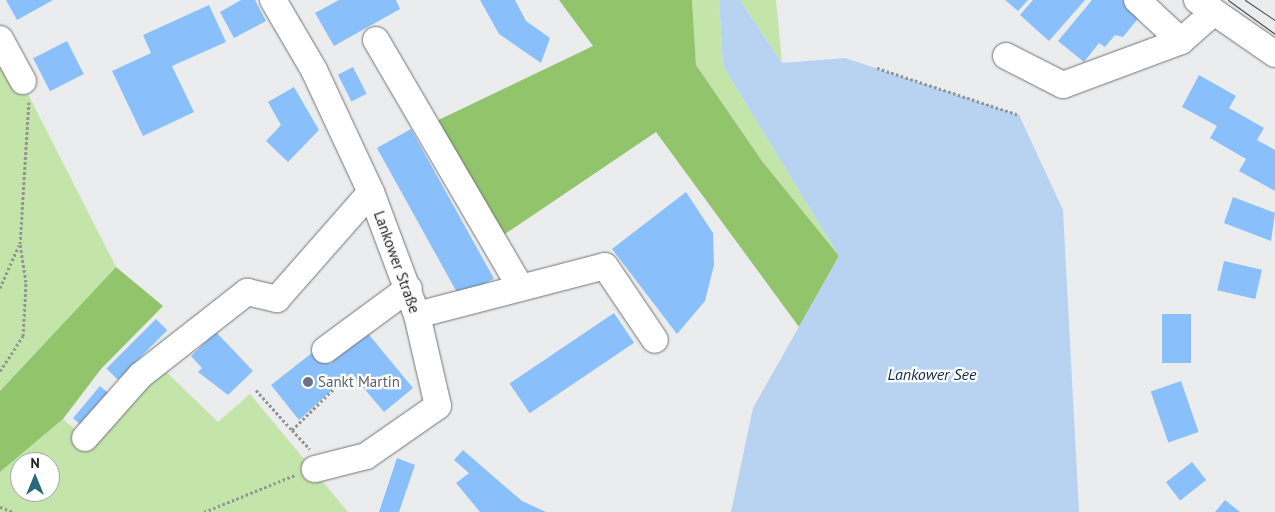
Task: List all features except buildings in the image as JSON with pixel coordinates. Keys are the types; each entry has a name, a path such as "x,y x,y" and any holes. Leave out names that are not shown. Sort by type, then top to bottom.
{"street":[{"name":"Lankower Straße","path":"273,0 314,70 371,192 409,288 438,406 366,456 314,469"},
{"path":"1137,0 1181,40"},
{"path":"1006,56 1063,85 1181,40 1206,6 1275,54"},
{"path":"0,39 23,81"},
{"path":"376,40 520,288"},
{"path":"85,438 142,375 247,292 277,299 371,192"},
{"path":"417,315 605,266 655,340"},
{"path":"325,350 409,288"}],"path":[{"path":"877,68 1019,114"},
{"path":"0,371 23,336 26,282 20,244 29,100 23,81"},
{"path":"0,288 20,244"},
{"path":"256,390 292,430 346,378"},
{"path":"204,512 283,478 314,469"},
{"path":"0,508 14,512"}],"green space":[{"path":"559,0 692,0 696,65 762,161 839,256 799,327 656,132 493,242 426,126 593,46"},
{"path":"692,0 719,0 723,66 839,256 762,161 696,65"},
{"path":"740,0 776,0 782,63"},
{"path":"0,39 116,267 0,391"},
{"path":"116,267 163,306 101,369 63,419 24,452 10,452 10,464 0,472 0,391"},
{"path":"157,363 218,422 250,394 348,512 0,512 0,472 10,464 10,502 60,502 60,452 24,452 63,419 84,437"}],"water":[{"name":"Lankower See","path":"719,0 740,0 782,63 845,58 1019,115 1063,210 1079,512 731,512 753,408 839,256 723,66"}],"tram line":[{"path":"1228,0 1275,34"},
{"path":"1245,0 1275,20"}],"place":[{"name":"Sankt Martin","path":"308,382"}]}
